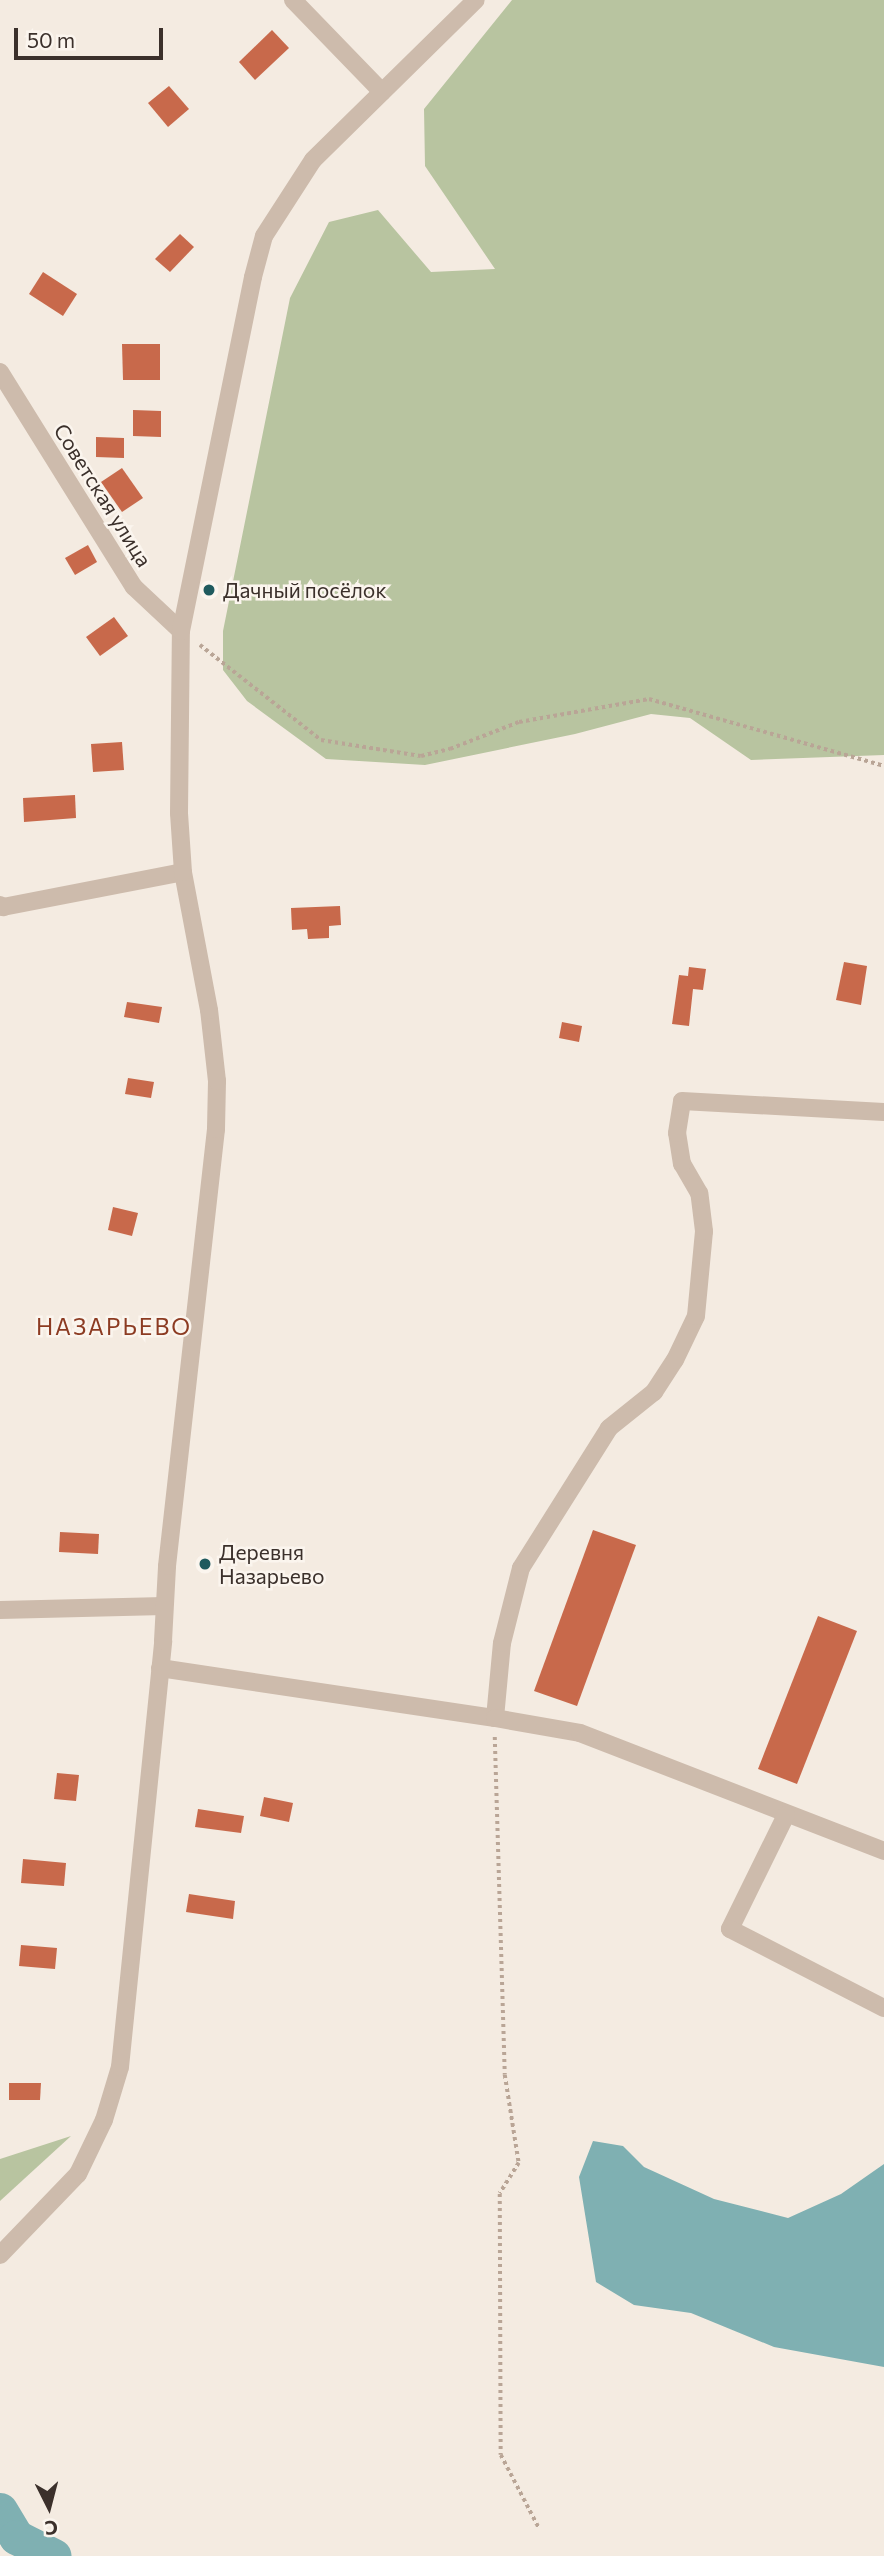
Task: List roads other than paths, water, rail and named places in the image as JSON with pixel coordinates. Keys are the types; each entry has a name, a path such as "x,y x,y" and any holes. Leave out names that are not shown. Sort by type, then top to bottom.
{"street":[{"path":"293,0 382,92"},
{"path":"0,2255 78,2174 104,2120 121,2067 164,1606 216,1129 217,1081 209,1010 183,872 179,813 181,631 250,290 264,236 313,160 476,0"},
{"name":"Советская улица","path":"0,372 134,587 181,631"},
{"path":"0,905 3,907 183,872"},
{"path":"495,1718 502,1643 521,1568 610,1428 654,1392 675,1360 696,1316 704,1231 699,1193 682,1164 677,1133 682,1101 884,1112"},
{"path":"0,1610 164,1606"},
{"path":"160,1668 580,1733 884,1852"},
{"path":"786,1815 730,1929 884,2008"}],"water":[{"path":"593,2141 623,2146 644,2167 714,2199 788,2218 841,2194 884,2164 884,2367 774,2347 691,2313 634,2305 596,2282 579,2177"}],"waterway":[{"path":"0,2510 16,2537 54,2556"}],"place":[{"name":"Дачный посёлок","path":"209,590"},
{"name":"Деревня Назарьево","path":"205,1564"}],"district":[{"name":"НАЗАРЬЕВО","path":"114,1326"}]}
